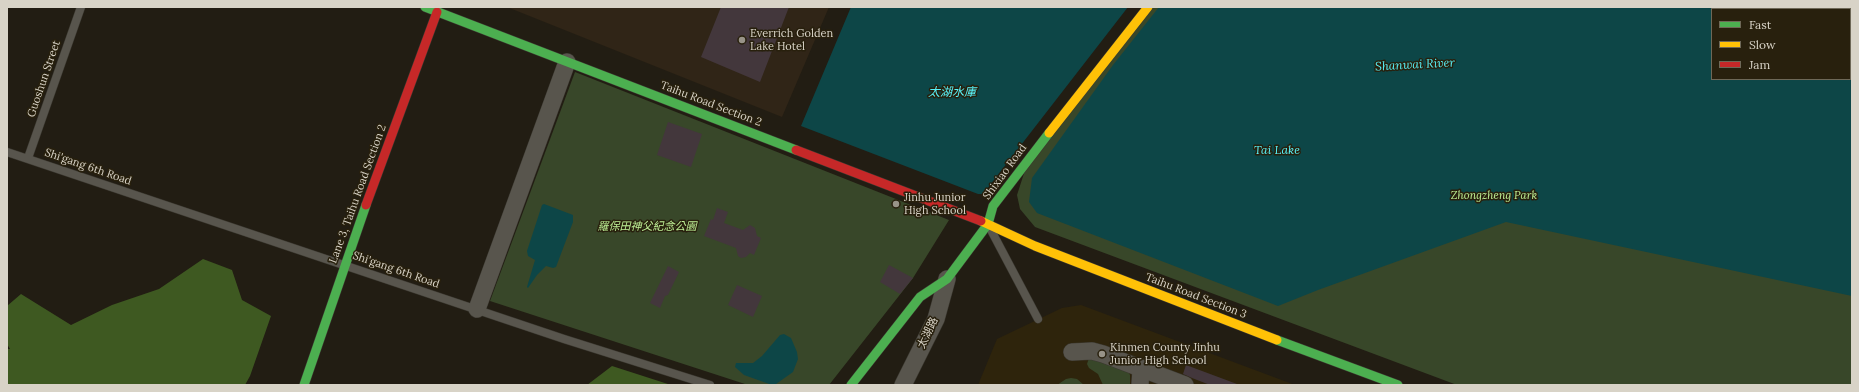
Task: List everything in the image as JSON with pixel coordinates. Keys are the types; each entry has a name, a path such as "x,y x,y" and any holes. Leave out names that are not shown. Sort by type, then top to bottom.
{"street":[{"name":"Taihu Road Section 2","path":"425,7 988,224"},
{"name":"Shixiao Road","path":"851,385 920,297 947,279 988,224 993,206 998,199 1075,103 1148,7"},
{"name":"Lane 3, Taihu Road Section 2","path":"304,385 345,264 437,12"},
{"path":"477,309 567,62"},
{"name":"Taihu Road Section 3","path":"988,224 1022,241 1134,285 1398,385"},
{"name":"太湖路","path":"903,385 936,319 947,279"},
{"path":"1072,352 1092,351 1185,385"},
{"path":"1140,368 1140,385"}],"lane":[{"name":"Guoshun Street","path":"28,158 81,7"},
{"name":"Shi'gang 6th Road","path":"7,152 288,247 345,264 564,339 710,385"},
{"path":"988,224 1038,319"}],"shaded area":[{"path":"507,7 829,7 782,117"},
{"name":"Kinmen County Jinhu Junior High School","path":"1081,305 1295,385 978,385 997,339 1062,308"}],"green space":[{"name":"Tai Lake","path":"1149,7 1852,7 1852,385 1457,385 1035,227 1020,209 1017,195 1029,158"},
{"name":"羅保田神父紀念公園","path":"575,72 949,220 913,278 829,385 748,385 490,301"},
{"path":"203,259 232,270 242,300 271,316 250,376 245,385 7,385 7,349 10,349 7,344 7,306 21,294 71,325 112,305 159,289"},
{"path":"1089,358 1127,369 1130,375 1130,385 1103,385 1098,374 1089,368 1087,364"},
{"path":"612,366 671,385 587,385"},
{"path":"1066,379 1077,379 1084,385 1057,385"}],"water":[{"name":"太湖水庫","path":"851,7 1128,7 983,194 978,194 801,126"},
{"name":"Tai Lake","path":"1159,7 1852,7 1852,296 1506,222 1278,306 1037,213 1029,202 1032,178 1113,65"},
{"path":"544,204 573,215 573,222 556,267 553,268 546,266 537,275 528,288 527,287 535,260 528,256 527,251 542,205"},
{"path":"784,334 791,338 797,352 798,359 793,372 776,384 772,385 744,375 735,367 736,363 753,363 762,356 780,335"}],"building":[{"name":"Everrich Golden Lake Hotel","path":"721,7 789,7 760,82 701,57"},
{"path":"668,122 702,134 691,167 657,155"},
{"path":"717,208 728,212 724,223 743,230 750,225 755,228 757,236 761,238 754,255 750,253 746,257 741,258 738,256 736,248 704,236 711,219 713,220"},
{"path":"889,265 913,278 900,294 880,282"},
{"path":"668,266 679,272 660,308 650,303"},
{"path":"737,285 762,296 753,317 728,305"},
{"path":"1186,365 1237,385 1210,385 1192,378 1183,374"}],"traffic: fast":[{"path":"425,7 796,150"},
{"path":"851,385 920,297 947,279 988,224 993,206 1049,133"},
{"path":"304,385 366,205"},
{"path":"1277,340 1398,385"}],"traffic: slow":[{"path":"1049,133 1148,7"},
{"path":"981,221 1035,246 1277,340"}],"traffic: jam":[{"path":"366,205 437,12"},
{"path":"796,150 981,221"}],"place":[{"name":"Everrich Golden Lake Hotel","path":"742,40"},
{"name":"Jinhu Junior High School","path":"896,204"},
{"name":"Kinmen County Jinhu Junior High School","path":"1102,354"}],"water label":[{"name":"Shanwai River","path":"1415,65"}],"park label":[{"name":"Zhongzheng Park","path":"1494,196"}]}
